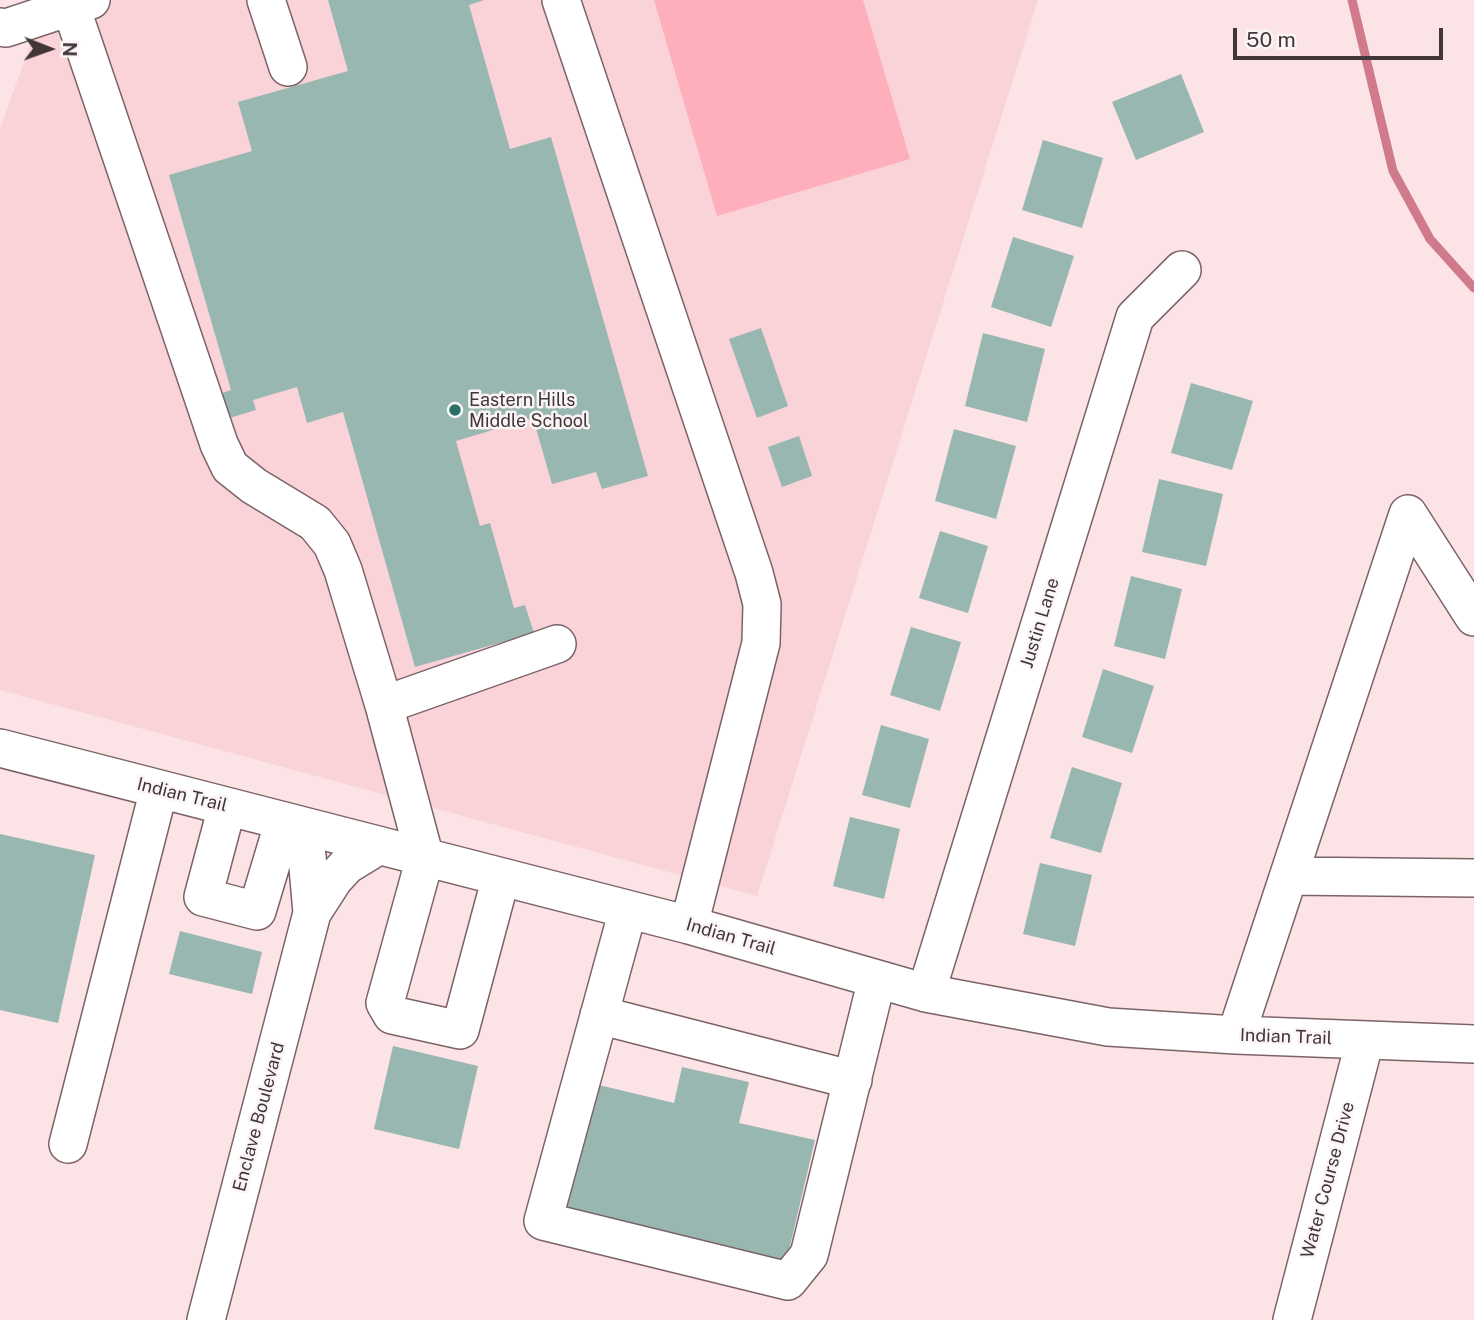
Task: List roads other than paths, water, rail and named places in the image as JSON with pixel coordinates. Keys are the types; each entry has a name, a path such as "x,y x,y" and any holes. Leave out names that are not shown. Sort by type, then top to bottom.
{"street":[{"path":"266,0 288,67"},
{"path":"561,0 754,573 762,604 761,643 689,925"},
{"path":"5,25 81,3 219,444 230,467 254,486 315,523 332,544 343,570 384,705 425,858 384,1003 392,1015 460,1030 501,877"},
{"name":"Justin Lane","path":"926,993 1135,317 1182,270"},
{"path":"1236,1035 1408,514 1474,617"},
{"path":"384,705 557,644"},
{"name":"Indian Trail","path":"0,748 689,925 926,993 1108,1027 1474,1044"},
{"path":"68,1144 159,789"},
{"path":"228,807 204,897 257,911 292,823"},
{"name":"Enclave Boulevard","path":"292,823 307,856 312,914"},
{"name":"Enclave Boulevard","path":"206,1320 312,914 334,879 347,866 378,846"},
{"path":"1289,876 1474,878"},
{"path":"628,910 543,1221 789,1281 809,1255 877,979"},
{"path":"599,1015 853,1080"},
{"name":"Water Course Drive","path":"1292,1320 1365,1040"}],"waterway":[{"path":"1352,0 1393,171 1430,239 1474,288"}],"place":[{"name":"Eastern Hills Middle School","path":"455,410"}]}
